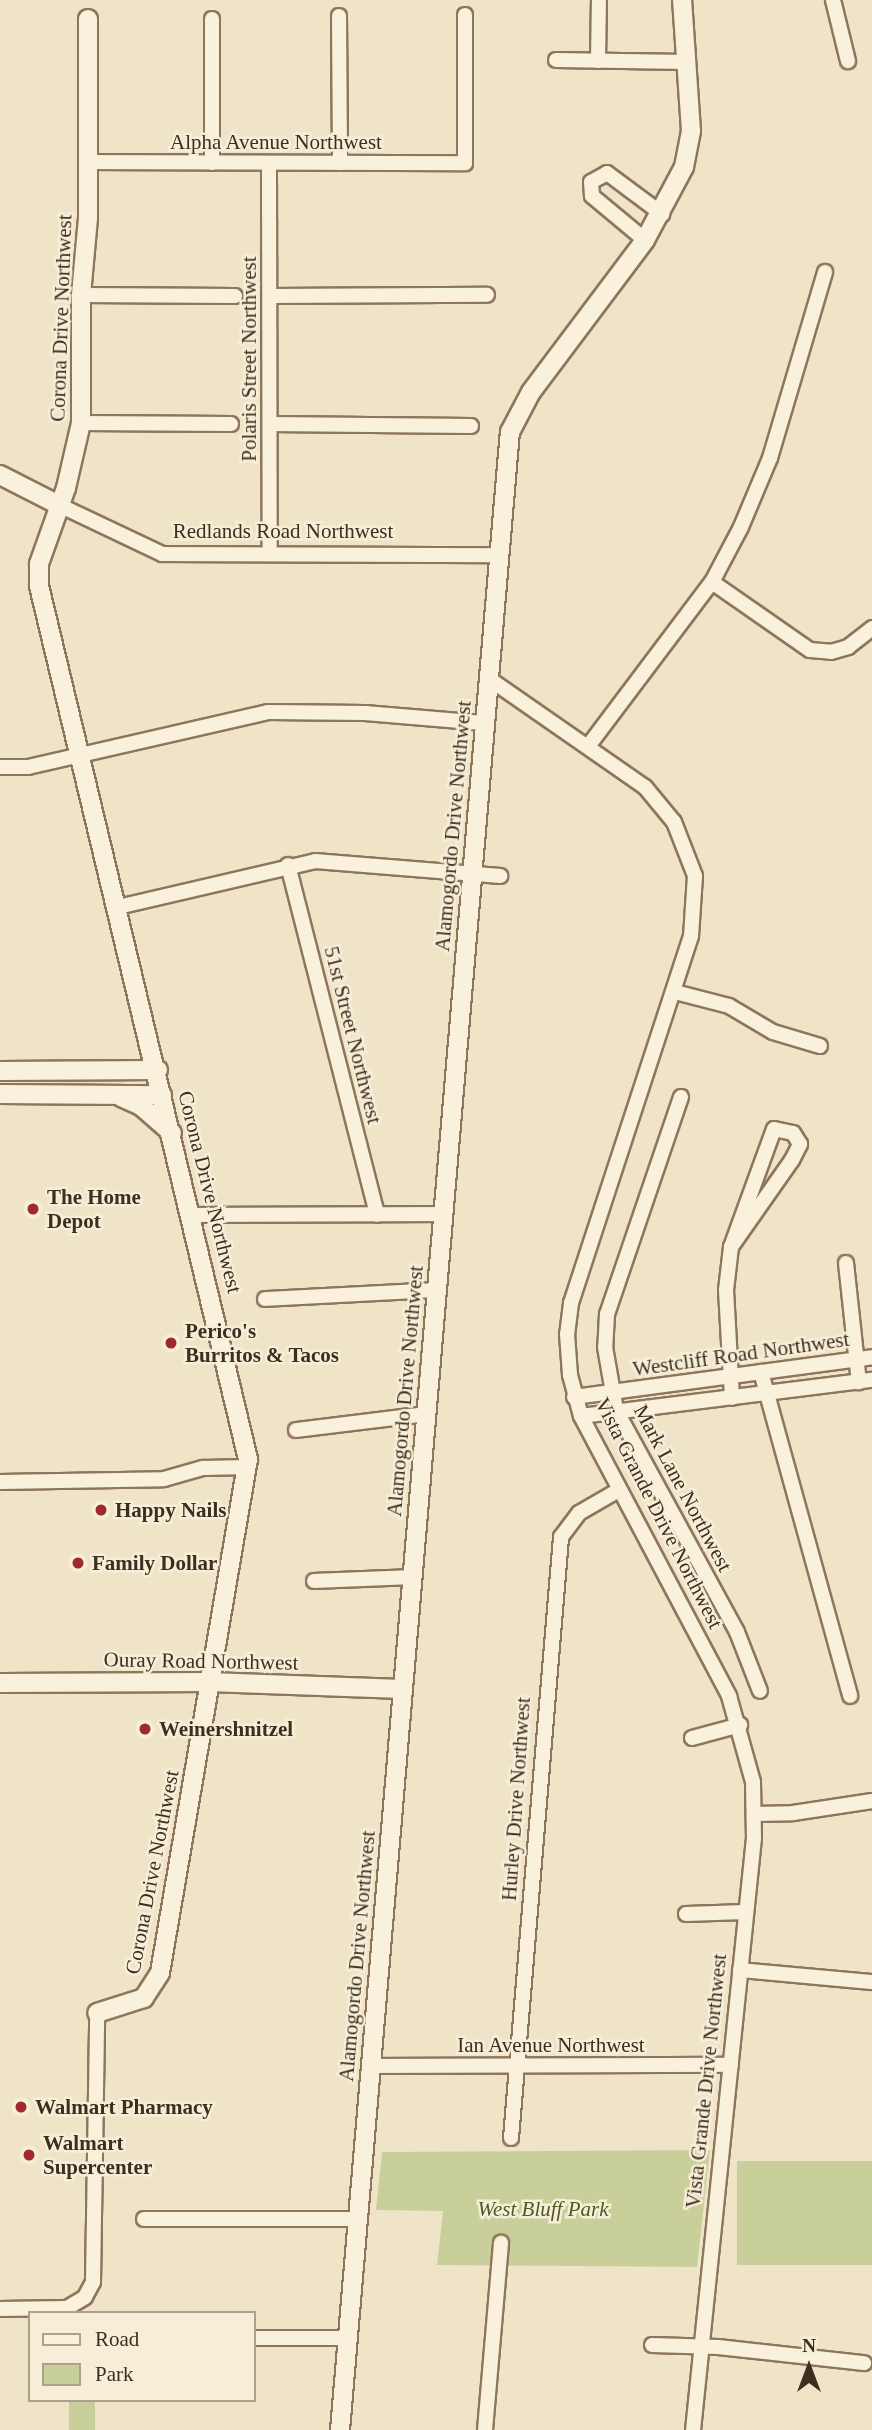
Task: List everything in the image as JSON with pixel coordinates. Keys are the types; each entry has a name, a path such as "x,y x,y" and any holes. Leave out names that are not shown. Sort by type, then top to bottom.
{"street":[{"path":"598,61 599,0"},
{"path":"662,214 607,173 591,182 592,195 645,240 662,214 689,147 688,62 682,0"},
{"path":"833,0 848,61"},
{"name":"Alpha Avenue Northwest","path":"87,162 465,163 465,15"},
{"path":"339,16 340,163"},
{"name":"Corona Drive Northwest","path":"0,2309 67,2308 85,2297 93,2282 97,2013 136,2002 157,1981 248,1467 243,1425 39,586 39,564 59,505 81,423 81,295 88,218 88,19"},
{"path":"212,19 212,163"},
{"path":"556,60 688,62"},
{"name":"Polaris Street Northwest","path":"270,163 270,554"},
{"name":"Alamogordo Drive Northwest","path":"340,2430 510,432 519,410 645,240"},
{"path":"589,745 712,582 770,458 824,272"},
{"path":"81,295 234,296"},
{"path":"270,296 487,295"},
{"path":"81,423 231,424"},
{"path":"270,424 471,426"},
{"name":"Redlands Road Northwest","path":"0,475 162,554 501,555"},
{"path":"712,582 810,650 831,652 848,647 872,628"},
{"name":"Vista Grande Drive Northwest","path":"488,678 589,745 655,797 689,853 695,876 695,918 675,992 570,1303 568,1355 574,1397 581,1416 617,1491 740,1725 753,1782 754,1814 740,1970 692,2430"},
{"path":"0,767 29,767 268,712 365,713 484,723"},
{"path":"118,907 315,860 500,876"},
{"name":"51st Street Northwest","path":"288,865 377,1215"},
{"path":"675,992 729,1006 773,1032 820,1046"},
{"path":"0,1071 158,1070"},
{"path":"37,1071 37,1093"},
{"path":"0,1094 163,1095"},
{"path":"115,1094 141,1106 173,1134"},
{"name":"Mark Lane Northwest","path":"681,1097 607,1314 604,1335 616,1410 737,1632 760,1691"},
{"path":"731,1247 800,1144 793,1133 774,1129 731,1247 726,1290 732,1398"},
{"path":"192,1215 442,1214"},
{"path":"846,1264 865,1358 866,1381"},
{"path":"265,1298 437,1290"},
{"name":"Westcliff Road Northwest","path":"574,1397 865,1358"},
{"path":"761,1372 850,1696"},
{"name":"Westcliff Road Northwest","path":"581,1416 866,1381"},
{"path":"296,1430 426,1414"},
{"path":"0,1482 164,1479 204,1468 248,1467"},
{"name":"Hurley Drive Northwest","path":"511,2138 561,1537 579,1513 617,1491"},
{"path":"314,1581 413,1577"},
{"name":"Ouray Road Northwest","path":"0,1683 209,1682 402,1689"},
{"path":"692,1738 740,1725"},
{"path":"754,1814 804,1812 872,1801"},
{"path":"686,1914 745,1912"},
{"path":"740,1970 872,1982"},
{"name":"Ian Avenue Northwest","path":"371,2066 730,2065"},
{"path":"144,2219 359,2219"},
{"path":"485,2430 501,2244"},
{"path":"256,2338 347,2338"},
{"path":"652,2345 699,2350 718,2347 864,2363"}],"green space":[{"name":"West Bluff Park","path":"710,2150 697,2267 437,2265 443,2211 376,2210 382,2152"},
{"path":"737,2161 872,2161 872,2265 737,2265"},
{"path":"69,2402 95,2402 95,2430 69,2430"}],"place":[{"name":"The Home Depot","path":"33,1209"},
{"name":"Perico's Burritos & Tacos","path":"171,1343"},
{"name":"Happy Nails","path":"101,1510"},
{"name":"Family Dollar","path":"78,1563"},
{"name":"Weinershnitzel","path":"145,1729"},
{"name":"Walmart Pharmacy","path":"21,2107"},
{"name":"Walmart Supercenter","path":"29,2155"}]}
